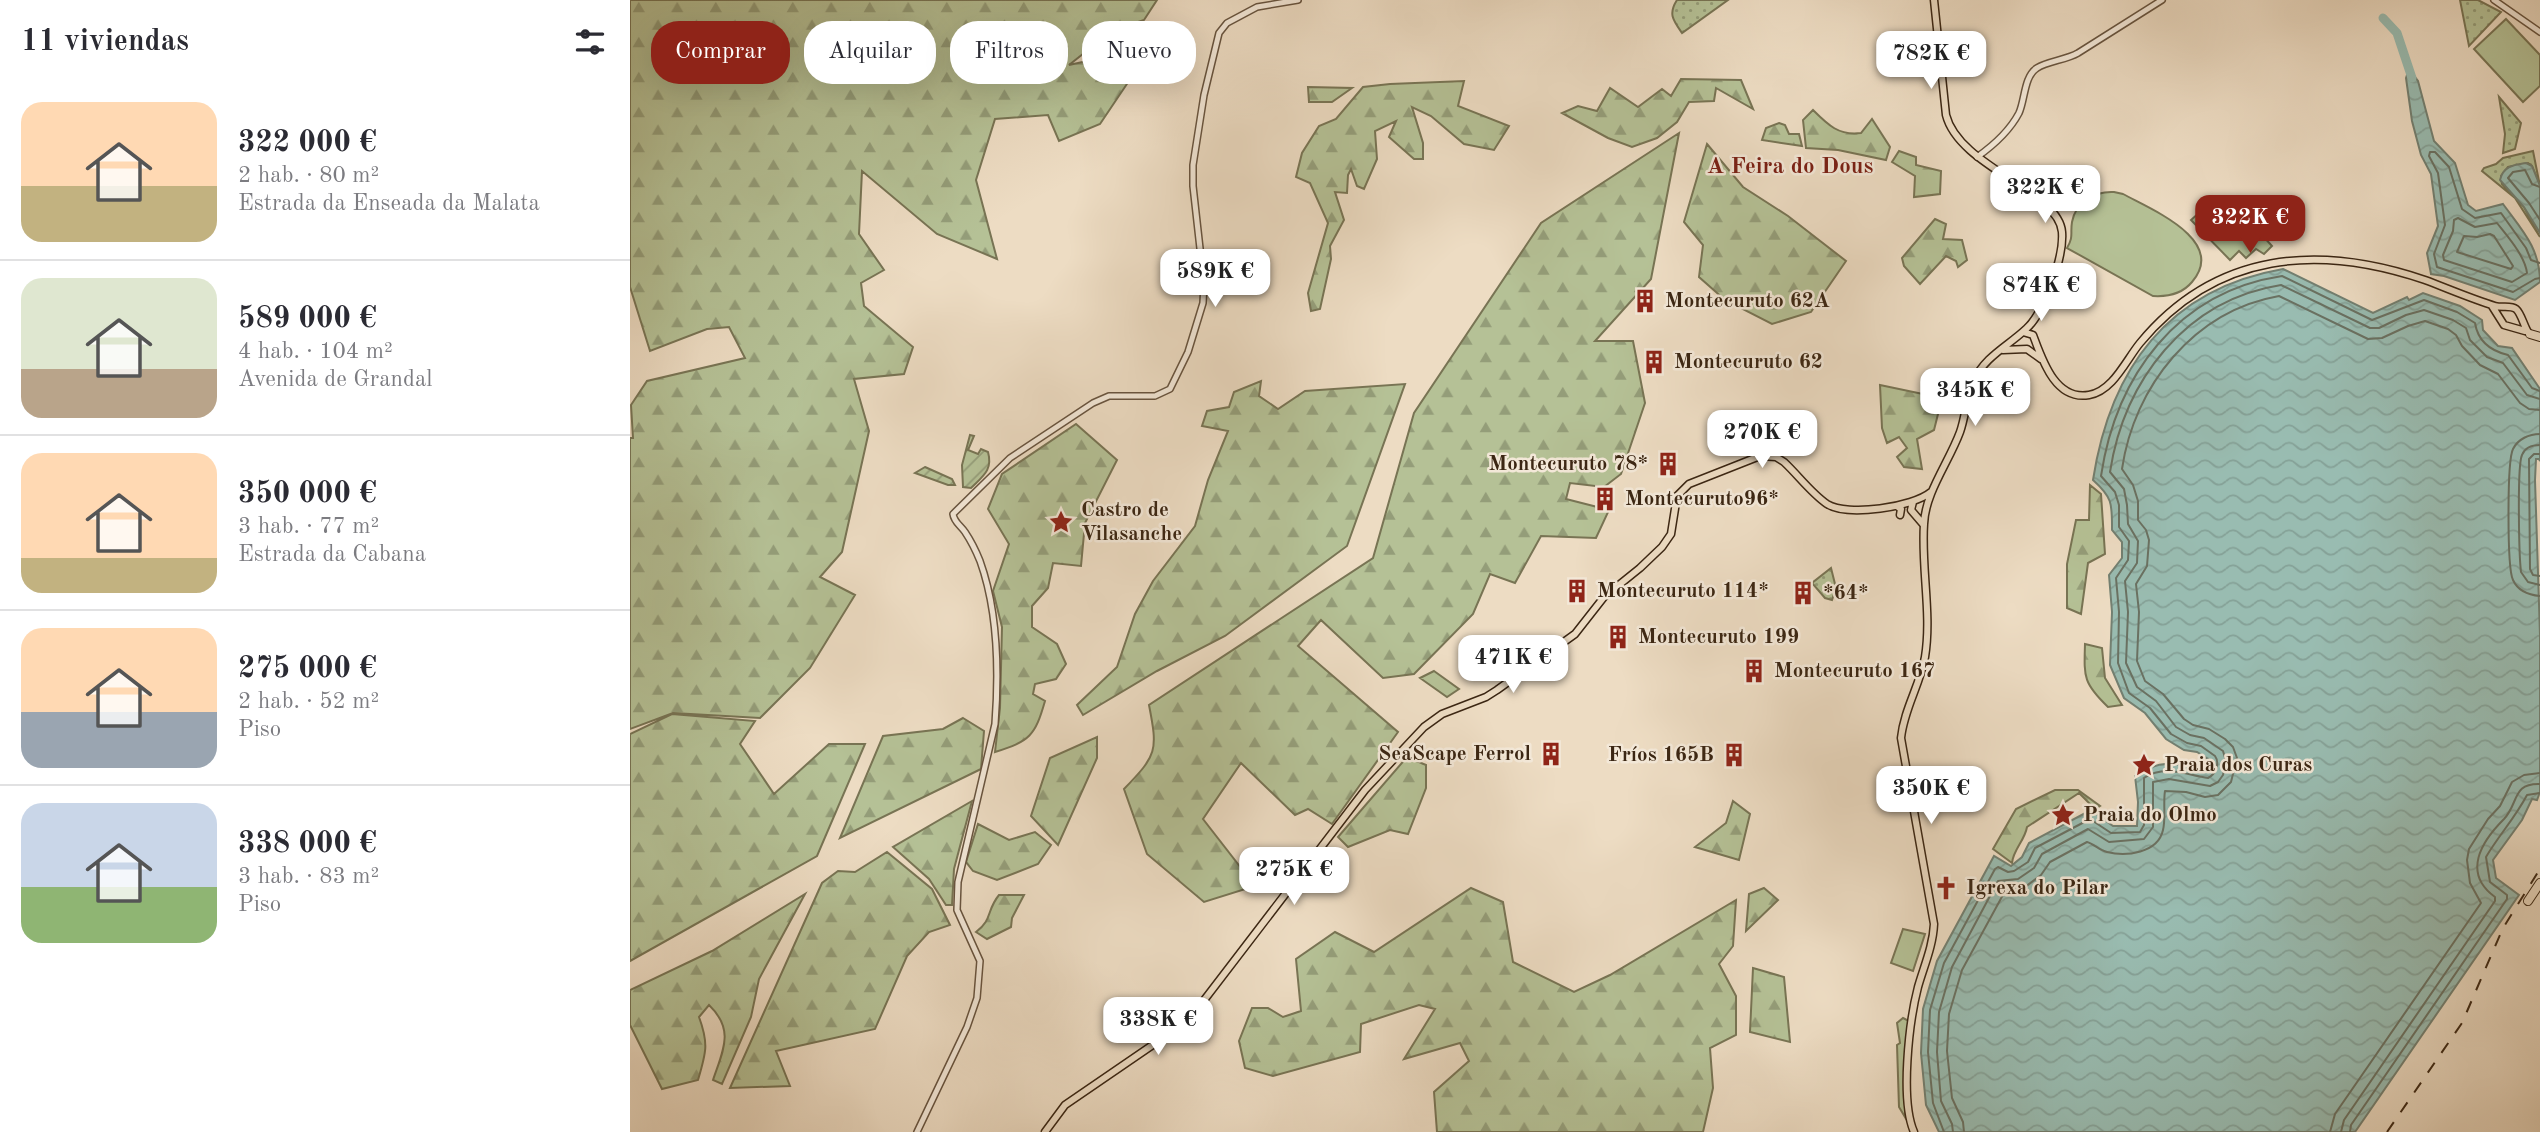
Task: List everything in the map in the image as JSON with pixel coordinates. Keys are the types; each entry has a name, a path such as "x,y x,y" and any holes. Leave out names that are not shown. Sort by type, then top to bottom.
{"highway":[{"path":"2529,333 2540,339"},
{"path":"2528,901 2540,883"}],"main road":[{"path":"1925,509 1961,428 1973,382 1983,366 2035,319 2059,265 2062,233 2061,225 2047,206 1977,157 1956,138 1948,122 1934,0"},
{"path":"2035,319 2034,338 2045,363 2054,379 2066,391 2077,395 2096,393 2107,386 2152,329 2196,293 2246,270 2302,258 2337,259 2380,267 2413,276 2491,305 2516,309 2529,333"},
{"path":"2491,305 2504,325 2529,333"},
{"path":"2500,318 2504,308"},
{"path":"2512,327 2519,317"},
{"path":"2021,334 2034,338"},
{"path":"2021,334 2017,342 2045,363"},
{"path":"1996,353 2006,349 2024,348 2034,338"},
{"path":"1045,1132 1058,1112 1076,1097 1176,1029 1195,1013 1364,790 1432,720 1497,690 1581,628 1604,597 1640,568 1671,534 1677,496 1689,484 1749,460 1769,456 1784,462 1828,505 1854,511 1916,500 1935,488"},
{"path":"1914,1132 1908,1114 1907,1098 1911,1024 1934,924 1901,738 1905,711 1925,654 1925,509 1924,503 1916,500"},
{"path":"1916,500 1913,512 1923,526"},
{"path":"1894,506 1913,512 1925,509"},
{"path":"1894,506 1900,509 1900,515"}],"street":[{"path":"917,1132 967,1027 977,998 980,961 957,910 956,899 995,724 997,699 993,618 983,570 970,540 953,517 957,509 1010,458 1093,403 1109,396 1155,396 1170,389 1188,352 1203,303 1204,284 1193,165 1204,95 1219,33 1227,23 1257,6 1298,0"},
{"path":"1977,157 2012,125 2024,100 2032,73 2037,68 2066,60 2162,0"},
{"path":"2494,0 2540,32"}],"green space":[{"path":"630,0 1157,0 1141,21 1082,21 1082,55 1069,65 1082,62 1082,84 1127,84 1100,124 1059,141 1048,115 995,119 976,180 997,259 937,234 862,171 859,234 884,270 861,283 864,306 913,347 904,374 854,379 869,431 842,552 820,577 855,595 810,668 760,718 673,713 630,729 630,438 633,438 631,405 647,381 745,358 729,327 707,329 650,351 630,287"},
{"path":"1677,0 1728,0 1682,33 1673,17"},
{"path":"2460,0 2478,0 2501,12 2469,46"},
{"path":"2506,19 2540,55 2540,86 2523,102 2474,49"},
{"path":"1681,79 1741,80 1753,109 1716,88 1714,101 1689,102 1677,122 1657,138 1632,147 1608,138 1562,113 1578,106 1597,111 1610,88 1638,107 1662,89 1671,96"},
{"path":"1464,81 1458,106 1509,126 1494,150 1464,144 1431,116 1412,107 1423,143 1423,159 1414,159 1389,137 1396,121 1375,131 1377,159 1364,189 1357,186 1351,169 1347,193 1335,192 1344,220 1330,246 1331,259 1320,309 1311,311 1308,293 1328,223 1310,183 1296,177 1302,153 1319,126 1336,119 1363,87"},
{"path":"1308,87 1352,88 1332,102 1309,102"},
{"path":"2499,97 2521,123 2515,149 2503,153 2505,134"},
{"path":"1813,110 1829,125 1846,133 1861,133 1872,119 1890,147 1886,160 1838,150 1806,148 1803,120"},
{"path":"1779,123 1785,125 1789,134 1799,134 1802,146 1762,140 1766,128"},
{"path":"1679,133 1651,279 1595,341 1633,341 1645,403 1621,474 1604,487 1570,483 1566,499 1609,510 1596,538 1541,536 1515,583 1490,574 1473,614 1414,674 1383,678 1321,620 1298,646 1398,732 1332,824 1308,809 1295,815 1241,763 1203,819 1255,886 1204,902 1147,854 1124,789 1149,760 1152,751 1154,733 1149,705 1373,558 1414,413 1541,223"},
{"path":"1707,144 1743,187 1788,216 1846,261 1811,312 1772,324 1725,300 1699,277 1703,245 1684,222"},
{"path":"1899,151 1916,157 1916,165 1941,171 1940,194 1914,197 1915,176 1892,162"},
{"path":"2533,151 2540,186 2532,166 2528,163 2508,167 2501,176 2502,184 2524,207 2540,237 2515,198 2482,171 2503,158"},
{"path":"2114,192 2166,217 2193,240 2200,253 2200,267 2192,282 2184,289 2170,295 2153,296 2067,248 2074,215 2082,203 2100,193"},
{"path":"2234,204 2272,246 2264,254 2256,249 2246,258 2239,251 2230,260 2191,220 2201,211 2208,217 2218,208 2224,213"},
{"path":"1935,219 1946,224 1943,239 1962,240 1967,260 1958,267 1956,261 1946,256 1920,284 1904,266 1902,258"},
{"path":"1261,381 1259,396 1278,409 1305,391 1405,384 1347,546 1225,636 1157,671 1083,715 1077,705 1117,667 1135,614 1153,581 1195,526 1208,480 1228,431 1202,426 1207,411 1229,407 1234,392"},
{"path":"1880,385 1942,398 1934,430 1917,439 1922,469 1904,467 1897,457 1907,448 1899,437 1887,443 1882,428"},
{"path":"1076,424 1117,460 1085,523 1081,566 1053,563 1048,588 1032,606 1032,627 1057,644 1066,664 1056,679 1035,684 1033,694 1045,701 1034,730 1024,740 995,752 1000,708 1002,627 993,591 1009,544 988,509 1002,474"},
{"path":"970,435 974,436 968,450 978,454 981,449 988,452 989,458 986,472 971,488 963,487 962,465"},
{"path":"925,467 952,479 955,485 915,473"},
{"path":"2090,485 2101,494 2105,554 2088,563 2081,614 2067,608 2067,564 2076,520 2089,520"},
{"path":"1831,568 1836,588 1832,600 1825,598 1812,583"},
{"path":"2085,644 2102,648 2105,678 2122,705 2108,707 2089,685 2085,672"},
{"path":"1434,671 1459,689 1447,697 1420,678"},
{"path":"672,714 755,721 740,744 774,794 829,744 865,744 817,856 630,961 630,734"},
{"path":"963,718 984,731 981,769 840,838 883,736 943,729"},
{"path":"1097,737 1097,758 1058,845 1031,816 1050,758"},
{"path":"1407,757 1426,765 1426,788 1408,834 1390,830 1348,847 1338,837"},
{"path":"2055,790 2078,790 2100,806 2095,809 2079,793 2027,827 2012,863 1993,849 2016,809"},
{"path":"972,801 954,869 952,905 946,905 929,879 893,847"},
{"path":"1733,801 1750,814 1739,860 1695,847 1726,823"},
{"path":"978,824 1009,840 1035,832 1051,845 1038,864 997,880 973,871 966,862"},
{"path":"887,852 932,889 950,925 929,932 907,956 875,1029 776,1051 790,1086 730,1088 822,883 838,871 855,872"},
{"path":"1471,888 1503,902 1513,962 1574,992 1610,975 1736,900 1733,946 1719,964 1736,996 1736,1035 1710,1048 1713,1088 1703,1132 1437,1132 1434,1092 1469,1061 1460,1043 1404,1059 1435,1009 1419,1005 1361,1024 1360,1052 1273,1076 1245,1068 1239,1041 1252,1008 1268,1008 1283,1017 1301,1011 1296,959 1335,932 1374,952"},
{"path":"1764,888 1778,900 1746,931 1749,894"},
{"path":"805,894 759,979 751,1017 722,1084 713,1080 723,1050 724,1032 717,1014 709,1005 699,1017 705,1048 698,1080 662,1089 630,1025 630,990 712,951"},
{"path":"999,895 1024,895 1012,918 1011,927 987,939 976,932 985,923"},
{"path":"1903,929 1925,934 1913,971 1891,963"},
{"path":"1753,968 1784,977 1790,1042 1750,1032"},
{"path":"1903,1018 1909,1021 1905,1117 1899,1107 1897,1045 1900,1043 1897,1023"}],"water":[{"path":"2409,69 2418,81 2434,141 2455,163 2468,205 2476,211 2503,204 2533,249 2540,282 2515,300 2431,274 2427,253 2438,226 2431,174 2421,155 2412,121 2406,78"},
{"path":"2526,163 2532,166 2540,186 2540,233 2524,207 2500,180 2506,169"},
{"path":"2283,269 2373,313 2407,297 2409,300 2423,293 2460,306 2482,320 2483,330 2498,346 2512,348 2540,389 2540,461 2536,459 2535,480 2540,635 2540,792 2537,800 2532,799 2522,820 2493,860 2496,878 2519,895 2355,1132 1939,1132 1926,1105 1921,1053 1923,1009 1937,961 1994,856 2011,866 2022,857 2029,843 2091,810 2113,826 2137,826 2135,776 2162,764 2179,764 2208,771 2211,761 2166,739 2145,713 2124,698 2110,665 2112,612 2109,575 2122,558 2122,542 2112,530 2108,497 2093,480 2101,440 2114,403 2130,370 2151,340 2177,315 2207,295 2243,279"}],"waterway":[{"path":"2383,18 2397,33 2412,78"}],"railway":[{"path":"2387,1132 2462,1023 2503,928 2540,869"}],"place":[{"name":"Montecuruto 62A","path":"1645,301"},
{"name":"Montecuruto 62","path":"1654,362"},
{"name":"Montecuruto 78*","path":"1668,464"},
{"name":"Montecuruto96*","path":"1605,499"},
{"name":"Castro de Vilasanche","path":"1061,522"},
{"name":"Montecuruto 114*","path":"1577,591"},
{"name":"*64*","path":"1803,593"},
{"name":"Montecuruto 199","path":"1618,637"},
{"name":"Montecuruto 167","path":"1754,671"},
{"name":"SeaScape Ferrol","path":"1551,754"},
{"name":"Fríos 165B","path":"1734,755"},
{"name":"Praia dos Curas","path":"2144,765"},
{"name":"Praia do Olmo","path":"2063,815"},
{"name":"Igrexa do Pilar","path":"1946,888"}],"district":[{"name":"A Feira do Dous","path":"1790,166"}]}
